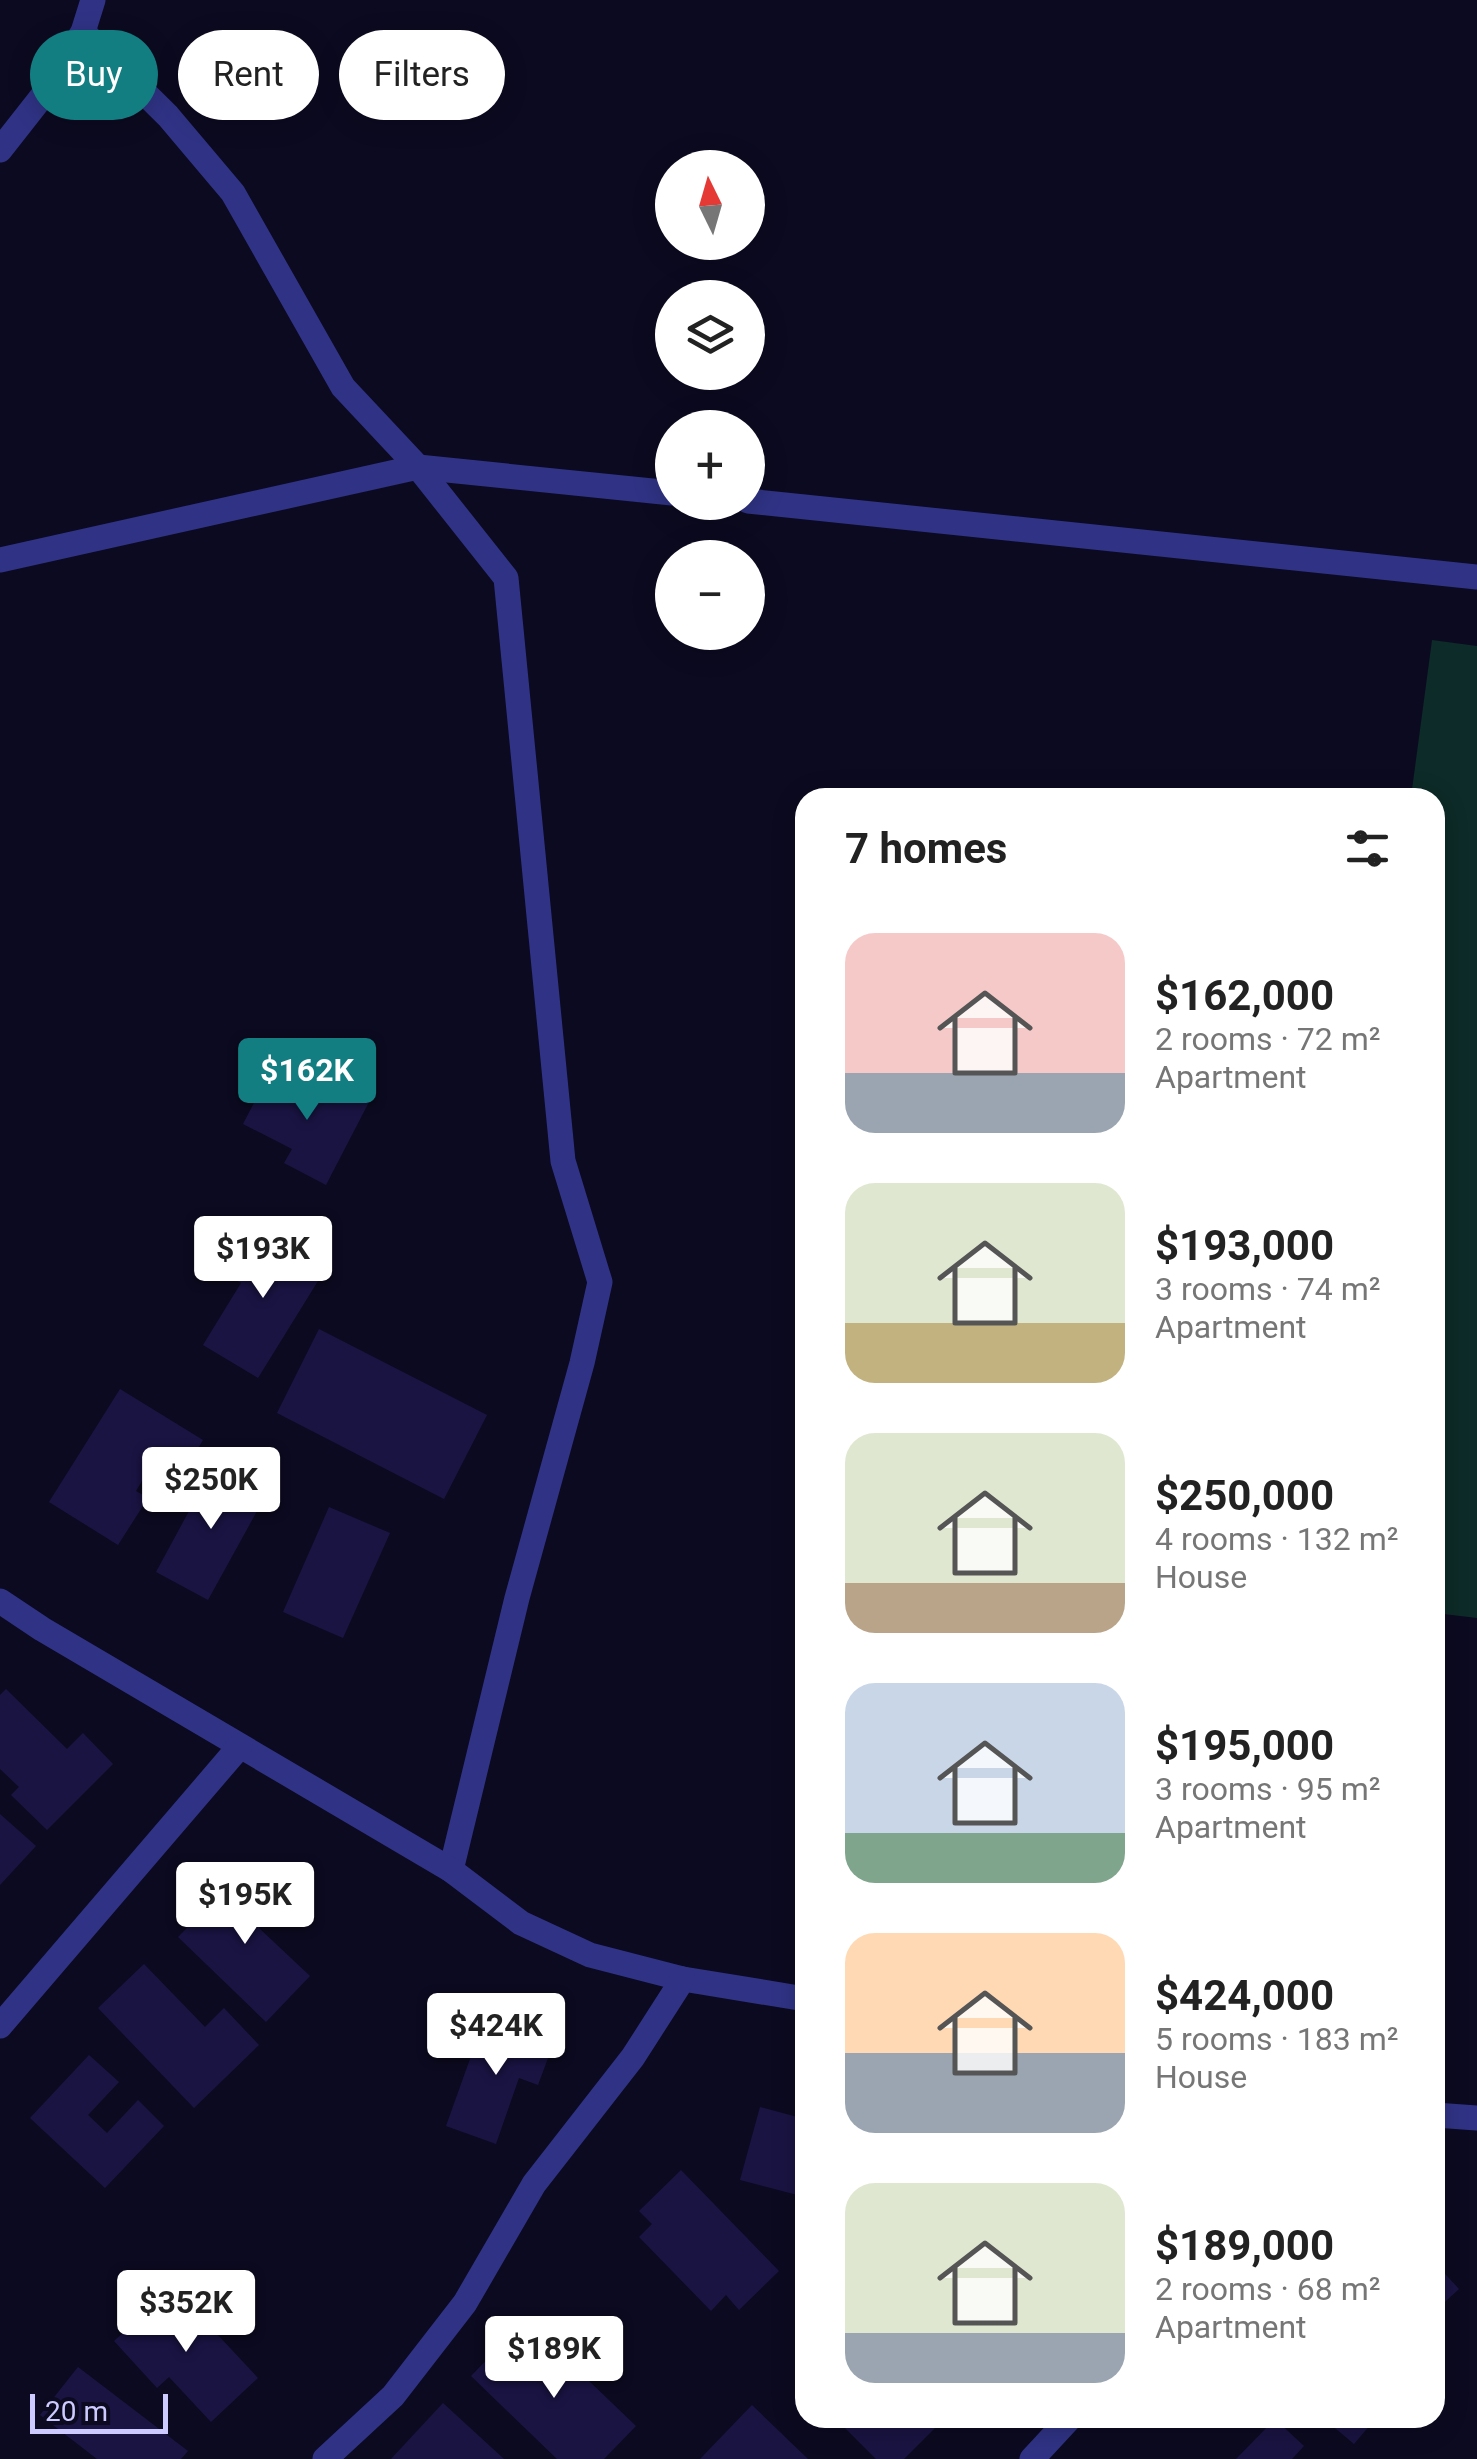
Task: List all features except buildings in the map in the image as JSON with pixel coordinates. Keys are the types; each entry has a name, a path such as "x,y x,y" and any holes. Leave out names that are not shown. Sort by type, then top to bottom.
{"street":[{"path":"84,30 92,0"},
{"path":"158,106 233,194 343,387 418,467 506,578 563,1161 600,1282 451,1870"},
{"path":"0,150 30,112"},
{"path":"0,560 418,467 655,491"},
{"path":"765,503 1477,577"},
{"path":"0,1601 451,1870 521,1923 590,1956 683,1979 795,1997"},
{"path":"0,2026 240,1746"},
{"path":"324,2459 392,2396 464,2303 534,2184 632,2057 683,1979"},
{"path":"1445,2116 1477,2118"},
{"path":"1032,2459 1061,2428"}],"green space":[{"path":"1432,640 1477,646 1477,1618 1445,1614 1445,788 1412,788"}]}
